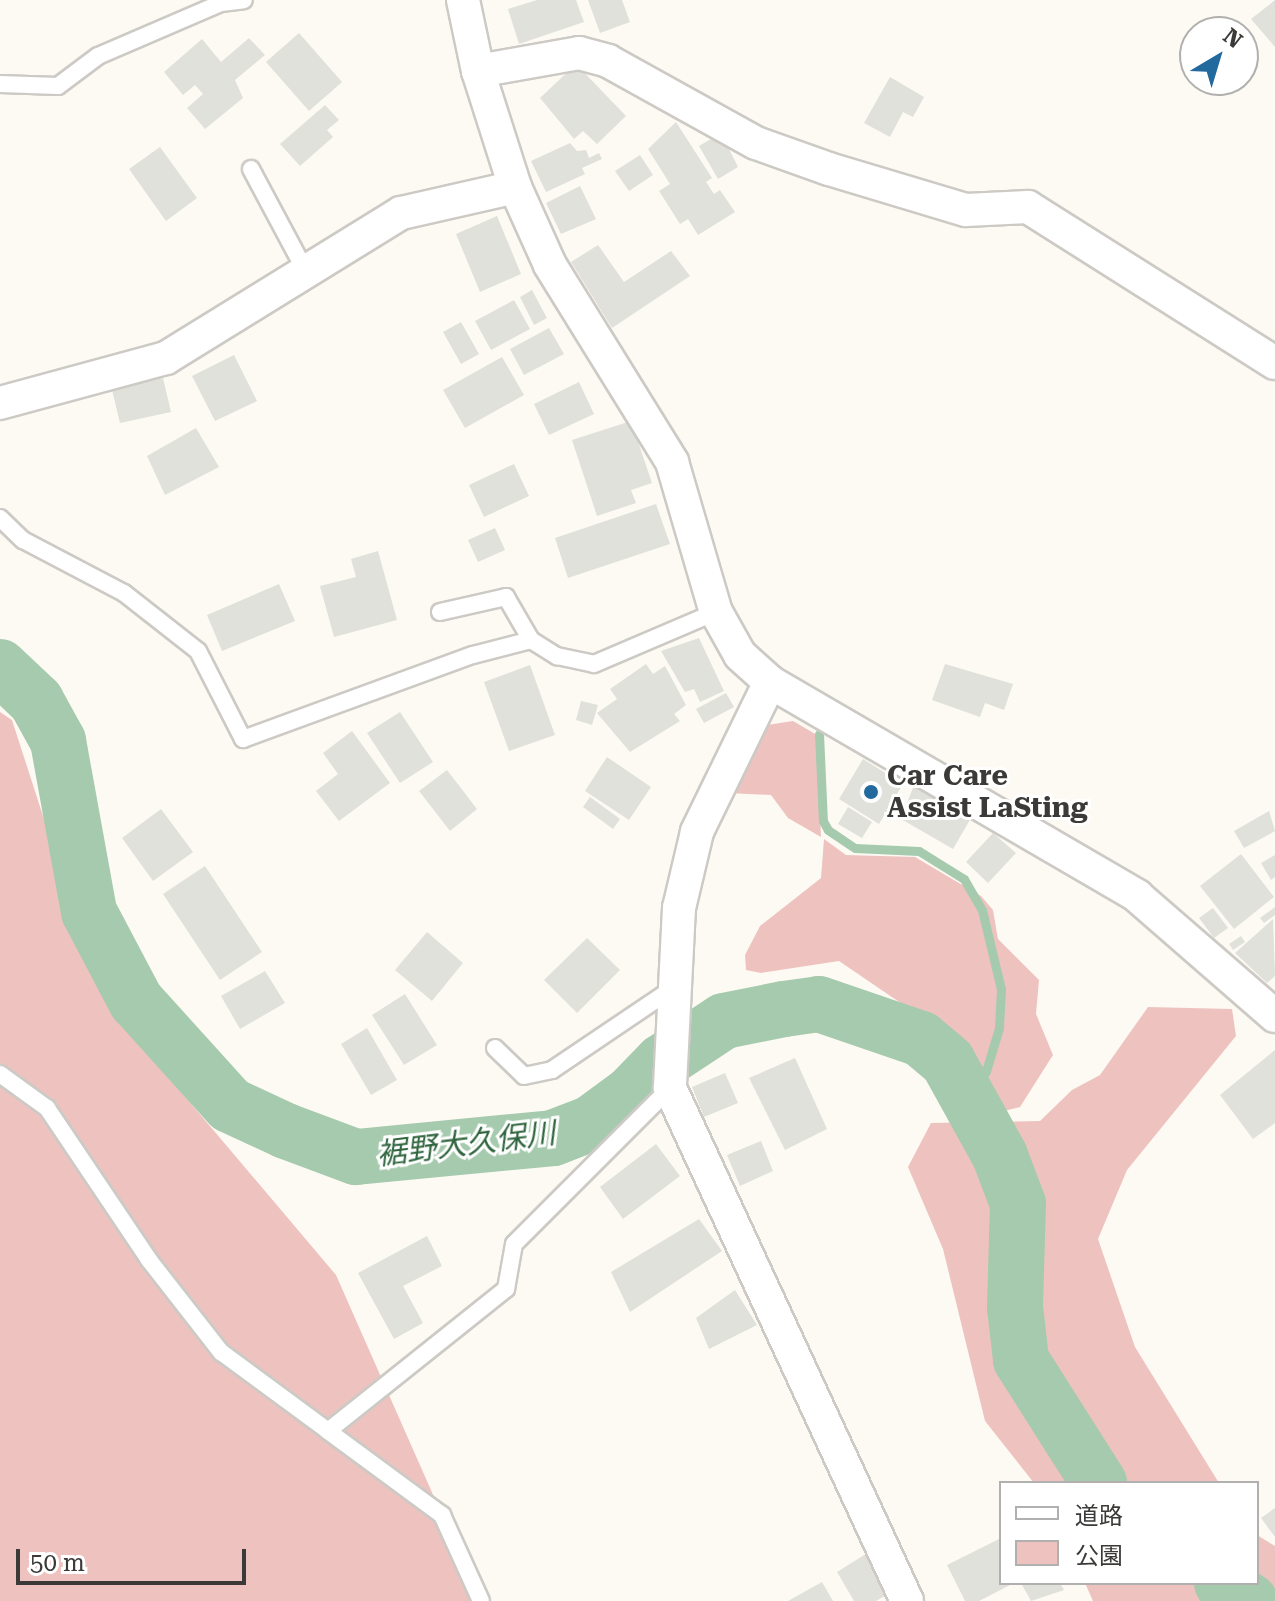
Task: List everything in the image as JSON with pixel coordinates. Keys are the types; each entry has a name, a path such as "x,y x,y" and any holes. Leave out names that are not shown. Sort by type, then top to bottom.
{"street":[{"path":"461,1 478,71 515,187 550,265 672,462 716,612 740,655 770,682 1137,896 1271,1005"},
{"path":"478,71 579,53 608,61 756,143 829,169 966,210 1028,207 1275,363"},
{"path":"0,403 166,358 401,213 515,187"},
{"path":"770,682 697,832 679,908 670,1088 907,1601"}],"lane":[{"path":"0,84 58,86 98,56 221,3 244,0"},
{"path":"251,169 305,270"},
{"path":"0,518 23,540 124,593 198,651 243,739 396,680 531,640"},
{"path":"440,612 506,597 531,640 557,656 594,664 716,612"},
{"path":"495,1048 524,1076 552,1070 676,996"},
{"path":"0,1074 47,1108 149,1260 221,1352 442,1515 481,1601"},
{"path":"328,1431 506,1289 514,1244 670,1088"}],"green space":[{"path":"0,712 12,720 87,952 149,1054 336,1275 480,1601 0,1601"},
{"path":"793,721 817,735 821,837 788,818 771,795 728,793 767,725"},
{"path":"824,839 846,855 915,857 981,896 993,910 998,939 1039,980 1036,1014 1053,1055 1020,1107 992,1114 981,1080 936,1017 908,1008 839,961 761,973 746,970 745,955 760,926 821,878"},
{"path":"1148,1007 1232,1009 1236,1036 1127,1170 1098,1239 1135,1347 1218,1481 1032,1481 985,1421 943,1249 908,1167 931,1123 1040,1121 1072,1090 1100,1075"},
{"path":"1259,1536 1275,1546 1275,1601 1093,1601 1086,1585 1259,1585"}],"building":[{"path":"537,0 576,0 584,22 519,44 508,9"},
{"path":"588,0 622,0 630,22 600,33"},
{"path":"1275,0 1275,47 1259,28 1259,16 1255,16"},
{"path":"299,33 342,82 309,111 266,62"},
{"path":"249,38 265,55 235,80 243,98 205,129 187,108 203,94 195,85 183,95 164,72 202,39 221,62"},
{"path":"576,64 626,116 597,144 583,131 574,139 540,98"},
{"path":"890,77 924,97 913,117 903,112 890,137 864,123"},
{"path":"325,105 339,120 327,130 333,137 300,166 280,144"},
{"path":"676,122 712,178 706,182 714,194 720,190 735,212 698,235 688,219 680,224 659,191 670,184 648,149"},
{"path":"711,139 729,149 738,167 718,179 699,146"},
{"path":"570,143 577,151 586,150 589,158 599,153 602,159 582,168 585,174 546,192 531,161"},
{"path":"160,147 197,198 166,221 129,169"},
{"path":"640,155 653,175 629,191 615,171"},
{"path":"580,186 596,219 561,234 546,203"},
{"path":"497,216 521,274 480,292 456,234"},
{"path":"598,245 624,282 671,251 690,276 612,328 571,262"},
{"path":"532,290 547,318 534,325 520,297"},
{"path":"514,300 530,329 491,350 475,321"},
{"path":"461,322 479,354 461,364 443,332"},
{"path":"549,328 564,354 524,375 510,349"},
{"path":"234,355 257,401 215,421 192,376"},
{"path":"502,357 524,395 465,428 443,390"},
{"path":"163,378 171,412 120,423 112,390"},
{"path":"579,382 594,414 549,435 534,404"},
{"path":"631,421 652,483 631,490 636,503 597,516 572,440"},
{"path":"196,428 219,467 165,495 147,456"},
{"path":"514,464 529,496 484,517 469,485"},
{"path":"656,504 670,544 568,578 555,538"},
{"path":"495,528 505,550 478,562 468,540"},
{"path":"378,551 397,620 334,637 320,586 356,577 351,559"},
{"path":"279,584 295,621 222,651 207,615"},
{"path":"699,638 724,691 700,702 694,689 685,692 661,651"},
{"path":"646,664 653,674 665,666 686,705 674,714 680,721 630,752 597,713 617,699 610,689"},
{"path":"945,664 1013,684 1004,710 985,703 980,717 932,700"},
{"path":"530,665 555,735 509,751 484,682"},
{"path":"726,693 734,707 704,723 696,709"},
{"path":"581,701 598,705 592,725 576,720"},
{"path":"400,712 433,762 400,783 367,733"},
{"path":"352,731 390,783 339,821 316,791 338,774 323,753"},
{"path":"607,757 651,787 629,820 585,791"},
{"name":"Car Care Assist LaSting","path":"863,759 903,784 879,824 839,799"},
{"path":"447,770 477,809 450,831 419,791"},
{"path":"914,785 971,818 953,849 901,819"},
{"path":"590,797 620,819 613,829 583,807"},
{"path":"848,807 872,822 862,838 838,824"},
{"path":"161,809 193,852 153,881 122,838"},
{"path":"1269,811 1275,831 1244,848 1234,831"},
{"path":"993,833 1016,853 988,883 966,862"},
{"path":"1241,854 1274,897 1234,929 1200,886"},
{"path":"1275,855 1275,877 1271,880 1261,863"},
{"path":"205,866 262,952 220,980 163,894"},
{"path":"1275,907 1275,915 1264,923 1260,918"},
{"path":"1213,908 1228,928 1214,938 1199,918"},
{"path":"1273,919 1275,976 1267,983 1235,953"},
{"path":"427,932 463,963 432,1001 395,970"},
{"path":"1241,936 1245,942 1233,950 1229,944"},
{"path":"587,938 620,970 577,1013 544,980"},
{"path":"265,971 285,1003 240,1029 221,996"},
{"path":"405,994 437,1045 404,1065 372,1015"},
{"path":"367,1028 397,1080 371,1095 341,1044"},
{"path":"1275,1050 1275,1123 1253,1139 1220,1095"},
{"path":"795,1058 827,1129 785,1150 749,1078"},
{"path":"725,1073 738,1103 704,1117 692,1087"},
{"path":"761,1141 773,1171 740,1186 727,1155"},
{"path":"656,1144 680,1176 623,1219 600,1187"},
{"path":"699,1219 722,1251 630,1312 611,1272"},
{"path":"427,1236 442,1266 403,1286 423,1323 394,1339 358,1273"},
{"path":"735,1290 757,1325 709,1349 696,1318"},
{"path":"1275,1508 1275,1537 1261,1518"},
{"path":"999,1539 999,1585 1010,1585 979,1601 965,1601 947,1565"},
{"path":"869,1552 893,1591 876,1601 854,1601 837,1572"},
{"path":"822,1582 833,1601 788,1601"},
{"path":"1022,1585 1061,1585 1064,1590 1031,1601"}],"waterway":[{"name":"裾野大久保川","path":"0,667 36,701 58,741 89,912 136,1001 230,1105 286,1131 356,1157 553,1138 590,1124 631,1094 662,1062 724,1021 784,1009 819,1004 921,1039 948,1062 1000,1156 1018,1204 1015,1307 1021,1360 1098,1481"},
{"path":"819,734 823,821 828,830 855,848 919,851 964,879 982,910 1001,989 999,1028 986,1071 969,1101"},
{"name":"裾野大久保川","path":"1225,1585 1250,1601"}],"place":[{"name":"Car Care Assist LaSting","path":"871,792"}]}
